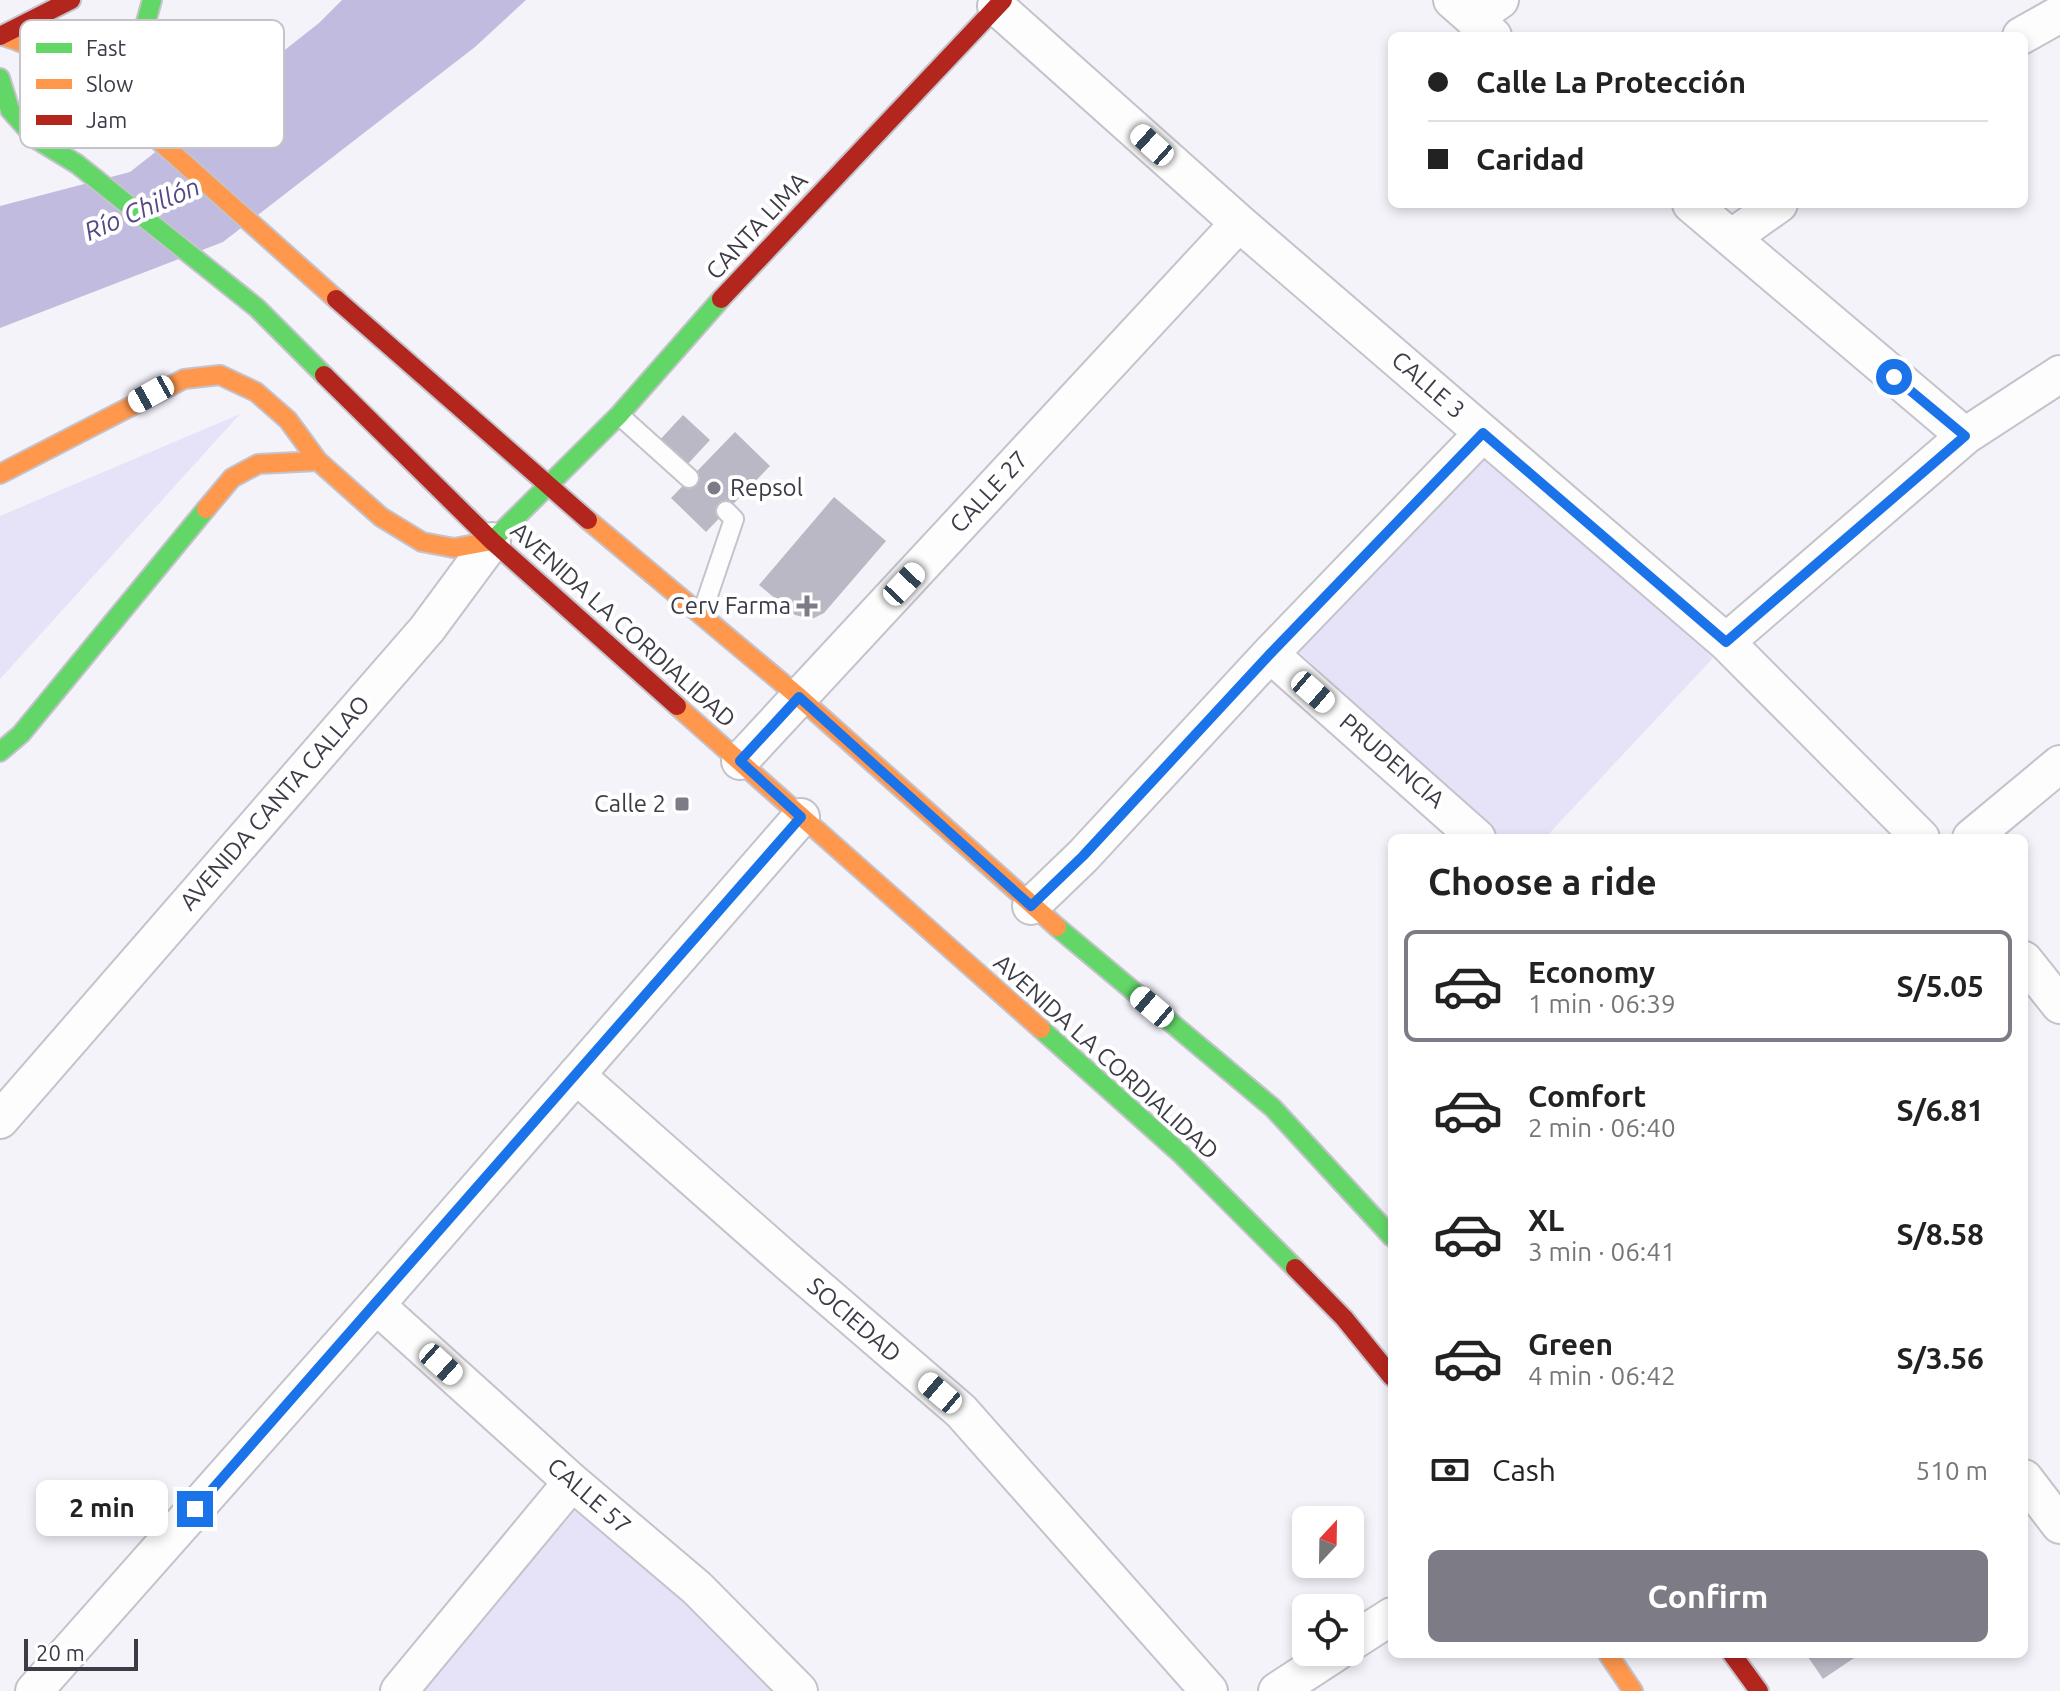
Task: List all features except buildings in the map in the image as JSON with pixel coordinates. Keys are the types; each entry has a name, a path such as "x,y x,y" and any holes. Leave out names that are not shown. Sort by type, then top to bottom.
{"main road":[{"path":"1,39 27,0"},
{"path":"35,20 71,0"},
{"path":"147,20 152,0"},
{"name":"CANTA LIMA","path":"548,487 619,415 744,273 1000,3"},
{"path":"1,39 20,28"},
{"path":"1,39 20,47"},
{"name":"AVENIDA LA CORDIALIDAD","path":"0,78 10,110 20,121"},
{"path":"0,122 20,131"},
{"name":"AVENIDA LA CORDIALIDAD","path":"51,148 77,164 250,302 492,541 1180,1153 1344,1318 1388,1372"},
{"path":"166,148 548,487 799,697 1031,906 1273,1108 1388,1233"},
{"path":"0,474 184,379 220,375 256,392 288,420 318,461 381,517 422,542 454,548 492,541"},
{"path":"0,752 21,734 232,478 258,464 318,461"},
{"name":"AVENIDA CANTA CALLAO","path":"492,541 548,487"},
{"path":"1611,1658 1633,1691"},
{"path":"1735,1658 1759,1691"}],"street":[{"name":"CALLE 3","path":"1000,3 1239,223 1726,642 1917,834"},
{"path":"2028,32 2060,14"},
{"path":"1696,208 1965,436"},
{"path":"1731,238 1773,208"},
{"name":"CALLE 27","path":"740,761 1239,223"},
{"path":"1726,642 1965,436 2060,374"},
{"path":"1031,906 1083,856 1270,654 1483,433"},
{"name":"AVENIDA CANTA CALLAO","path":"0,1120 427,629 492,541"},
{"name":"PRUDENCIA","path":"1270,654 1472,834"},
{"path":"1976,834 2060,764"},
{"path":"34,1691 376,1305 801,817"},
{"path":"2028,965 2060,1005"},
{"name":"SOCIEDAD","path":"576,1075 961,1411 1209,1691"},
{"name":"CALLE 57","path":"376,1305 572,1482 697,1588 799,1691"},
{"path":"399,1691 572,1482"},
{"path":"2028,1483 2060,1525"},
{"path":"1364,1634 1388,1619"},
{"path":"1277,1691 1315,1666"}],"lane":[{"path":"619,415 689,478"},
{"path":"702,613 734,519 726,511"}],"shaded area":[{"path":"240,414 0,679 0,516"},
{"path":"1485,456 1713,658 1549,834 1497,834 1298,651"},
{"path":"573,1509 685,1599 778,1691 423,1691"}],"water":[{"name":"Río Chillón","path":"342,0 526,0 475,47 223,242 0,328 0,206 130,172 160,148 284,148 284,51"}],"traffic: fast":[{"path":"147,20 152,0"},
{"path":"0,78 10,110 20,121"},
{"path":"51,148 77,164 257,308 324,375"},
{"path":"492,541 619,415 721,299"},
{"path":"0,752 21,734 206,509"},
{"path":"1057,927 1273,1108 1388,1233"},
{"path":"1041,1029 1180,1153 1295,1268"}],"traffic: slow":[{"path":"0,35 20,43"},
{"path":"167,148 336,299"},
{"path":"0,474 184,379 220,375 256,392 288,420 318,461 381,517 422,542 454,548 492,541"},
{"path":"206,509 232,478 258,464 318,461"},
{"path":"588,520 799,697 1057,927"},
{"path":"677,706 1041,1029"},
{"path":"1611,1658 1633,1691"}],"traffic: jam":[{"path":"32,20 71,0"},
{"path":"721,299 1003,0"},
{"path":"0,36 20,26"},
{"path":"336,299 588,520"},
{"path":"324,375 492,541 677,706"},
{"path":"1295,1268 1344,1318 1388,1372"},
{"path":"1735,1658 1759,1691"}],"place":[{"name":"Repsol","path":"714,488"},
{"name":"Cerv Farma","path":"807,606"},
{"name":"Calle 2","path":"682,804"}],"route":[{"path":"195,1509 801,817 740,761 799,697 1031,906 1083,856 1270,654 1483,433 1726,642 1965,436 1894,377"}]}
